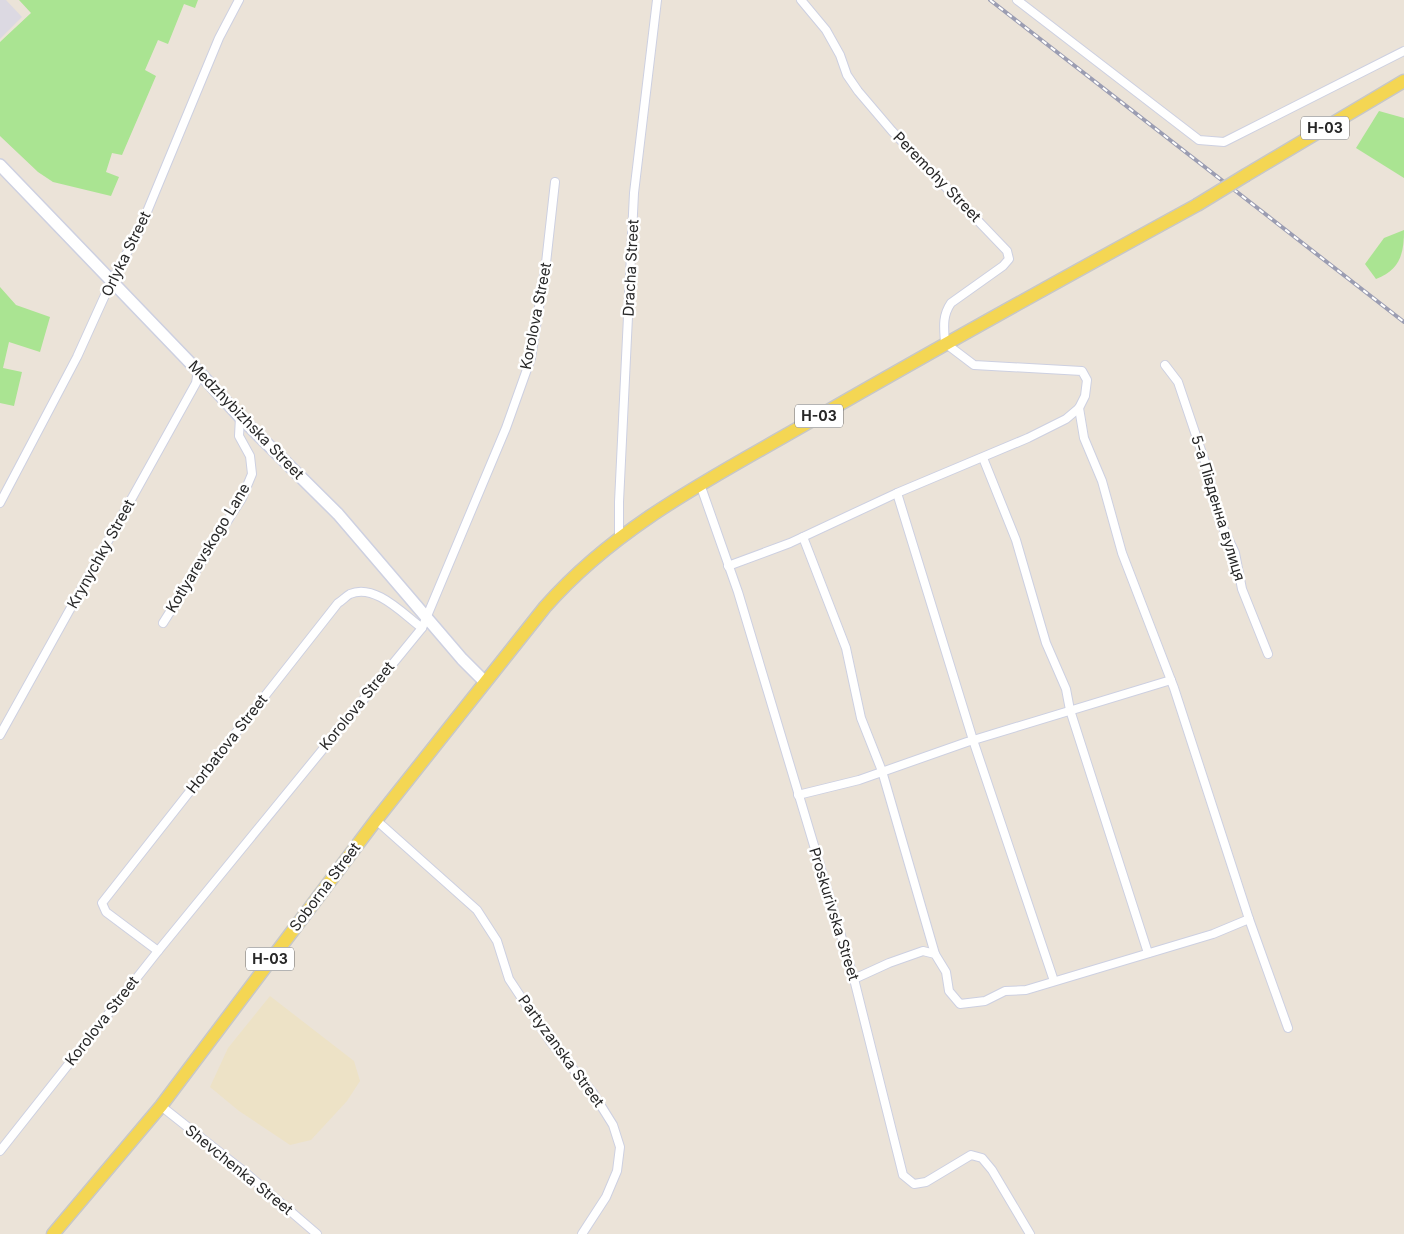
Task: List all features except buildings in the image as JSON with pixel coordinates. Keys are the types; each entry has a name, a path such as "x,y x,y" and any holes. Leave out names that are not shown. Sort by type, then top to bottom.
{"main road":[{"name":"Н-03","path":"485,682 572,576 657,510 945,343 1197,205 1404,80"},
{"name":"Medzhybizhska Street","path":"0,165 240,417 338,514 485,682"},
{"name":"Soborna Street","path":"53,1234 161,1106 376,820 485,682"}],"street":[{"name":"Orlyka Street","path":"0,503 77,357 111,282 139,231 220,38 239,0"},
{"name":"Dracha Street","path":"619,538 619,502 634,193 657,0"},
{"name":"Peremohy Street","path":"801,0 826,30 858,91 892,131 1008,251 1009,259 1003,266 950,303 943,319 945,343"},
{"path":"1017,0 1199,140 1224,142 1404,51"},
{"name":"Korolova Street","path":"0,1151 158,951 422,628 506,428 531,358 546,264 555,182"},
{"path":"728,566 803,537 1058,423 1079,408 1085,396 1087,380 1082,371 974,365 945,343"},
{"name":"5-а Південна вулиця","path":"1164,365 1178,382 1207,468 1219,519 1235,553 1242,589 1268,654"},
{"name":"Krynychky Street","path":"0,735 196,383 198,371"},
{"path":"1079,408 1084,438 1102,481 1122,553 1171,680 1249,919 1288,1028"},
{"name":"Kotlyarevskogo Lane","path":"163,623 242,498 252,474 250,456 238,436 240,417"},
{"path":"983,458 1016,540 1046,642 1066,689 1070,710 1148,953"},
{"name":"Proskurivska Street","path":"700,484 738,592 854,980 903,1175 914,1184 926,1182 971,1155 982,1158 992,1170 1030,1234"},
{"path":"897,494 973,740 1054,981"},
{"path":"803,537 846,648 861,718 882,771 935,954 946,972 949,991 960,1004 985,1001 1005,991 1026,990 1213,934 1249,919"},
{"name":"Horbatova Street","path":"158,951 106,912 102,903 338,603 350,594 364,591 378,596 422,628"},
{"path":"798,795 859,780 973,740 1171,680"},
{"name":"Partyzanska Street","path":"376,820 477,910 497,941 509,979 550,1041 593,1093 613,1124 620,1147 617,1171 606,1197 582,1234"},
{"path":"854,980 889,963 922,951 935,954"},
{"name":"Shevchenka Street","path":"161,1106 247,1174 317,1234"}],"shaded area":[{"path":"0,0 6,0 22,17 0,39"},
{"path":"270,996 354,1061 360,1081 347,1101 311,1140 290,1145 239,1111 210,1087 228,1048"}],"green space":[{"path":"19,0 198,0 195,8 184,4 168,44 158,40 145,70 156,76 122,155 112,153 106,172 119,177 111,196 53,182 38,172 0,136 0,42 31,13"},
{"path":"1379,111 1404,118 1404,178 1356,148"},
{"path":"1404,230 1403,247 1399,260 1390,271 1376,279 1365,264 1384,238"},
{"path":"0,287 16,305 50,317 40,352 9,342 3,368 22,372 14,406 0,403"}],"railway":[{"path":"990,0 1404,322"}]}
